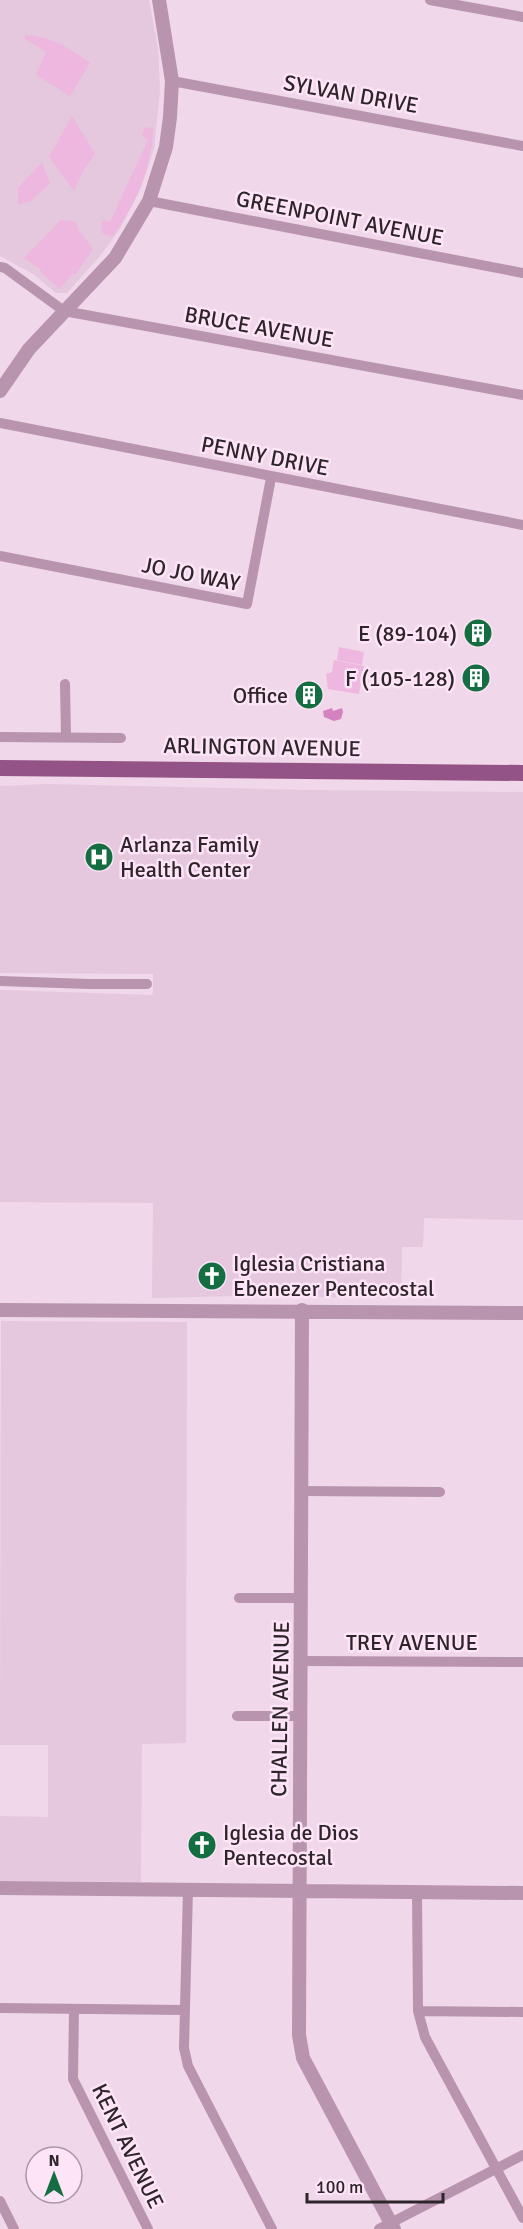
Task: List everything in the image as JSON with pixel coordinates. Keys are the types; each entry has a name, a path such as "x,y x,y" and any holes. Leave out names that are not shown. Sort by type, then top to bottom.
{"main road":[{"name":"ARLINGTON AVENUE","path":"0,768 523,773"}],"street":[{"path":"0,391 28,349 115,258 149,201 166,147 172,81 159,0"},
{"path":"430,0 523,17"},
{"name":"SYLVAN DRIVE","path":"172,81 523,146"},
{"name":"GREENPOINT AVENUE","path":"149,201 523,273"},
{"name":"BRUCE AVENUE","path":"0,267 64,311 523,395"},
{"name":"PENNY DRIVE","path":"0,423 272,478 523,525"},
{"name":"JO JO WAY","path":"0,556 247,604 272,478"},
{"path":"65,684 66,737"},
{"path":"0,737 121,738"},
{"path":"0,981 147,984"},
{"path":"0,1310 523,1313"},
{"name":"CHALLEN AVENUE","path":"302,1310 299,2034 303,2058 388,2227"},
{"path":"303,1491 440,1492"},
{"path":"239,1598 302,1598"},
{"name":"TREY AVENUE","path":"302,1660 523,1662"},
{"path":"237,1716 300,1716"},
{"path":"0,1888 523,1893"},
{"path":"188,1889 184,2048 188,2066 272,2229"},
{"path":"417,1893 418,2011 425,2037 498,2168 523,2218"},
{"path":"0,2008 185,2010"},
{"name":"KENT AVENUE","path":"74,2009 73,2079 148,2229"},
{"path":"418,2011 523,2012"},
{"path":"388,2227 523,2155"},
{"path":"0,2201 14,2229"}],"shaded area":[{"path":"0,0 149,0 158,48 160,91 154,149 141,188 120,229 100,256 67,293 56,293 33,274 0,256"},
{"path":"25,35 44,38 60,44 90,63 70,96 36,75 46,52 25,39"},
{"path":"72,116 95,154 83,171 74,191 49,157"},
{"path":"153,128 152,143 146,172 135,199 112,237 102,233 101,223 104,220 110,222 148,140 142,136 144,129"},
{"path":"42,162 50,183 31,201 18,205 18,188"},
{"path":"61,220 75,221 78,229 93,249 75,275 73,274 59,289 40,271 42,268 40,269 24,258"},
{"path":"339,647 364,652 362,665 337,660"},
{"path":"334,660 364,666 359,694 328,689 326,674 332,672"},
{"path":"332,708 333,711 342,708 341,719 334,721 324,717 323,711"},
{"path":"48,784 523,792 523,1220 424,1218 423,1247 402,1247 401,1298 237,1296 152,1298 153,1203 0,1202 0,990 152,995 153,992 153,974 0,973 0,786"},
{"path":"1,1321 187,1322 186,1743 142,1744 141,1882 0,1881 0,1816 48,1817 48,1745 0,1745"}],"place":[{"name":"E (89-104)","path":"478,633"},
{"name":"F (105-128)","path":"476,678"},
{"name":"Office","path":"309,695"},
{"name":"Arlanza Family Health Center","path":"99,857"},
{"name":"Iglesia Cristiana Ebenezer Pentecostal","path":"212,1276"},
{"name":"Iglesia de Dios Pentecostal","path":"202,1845"}]}
